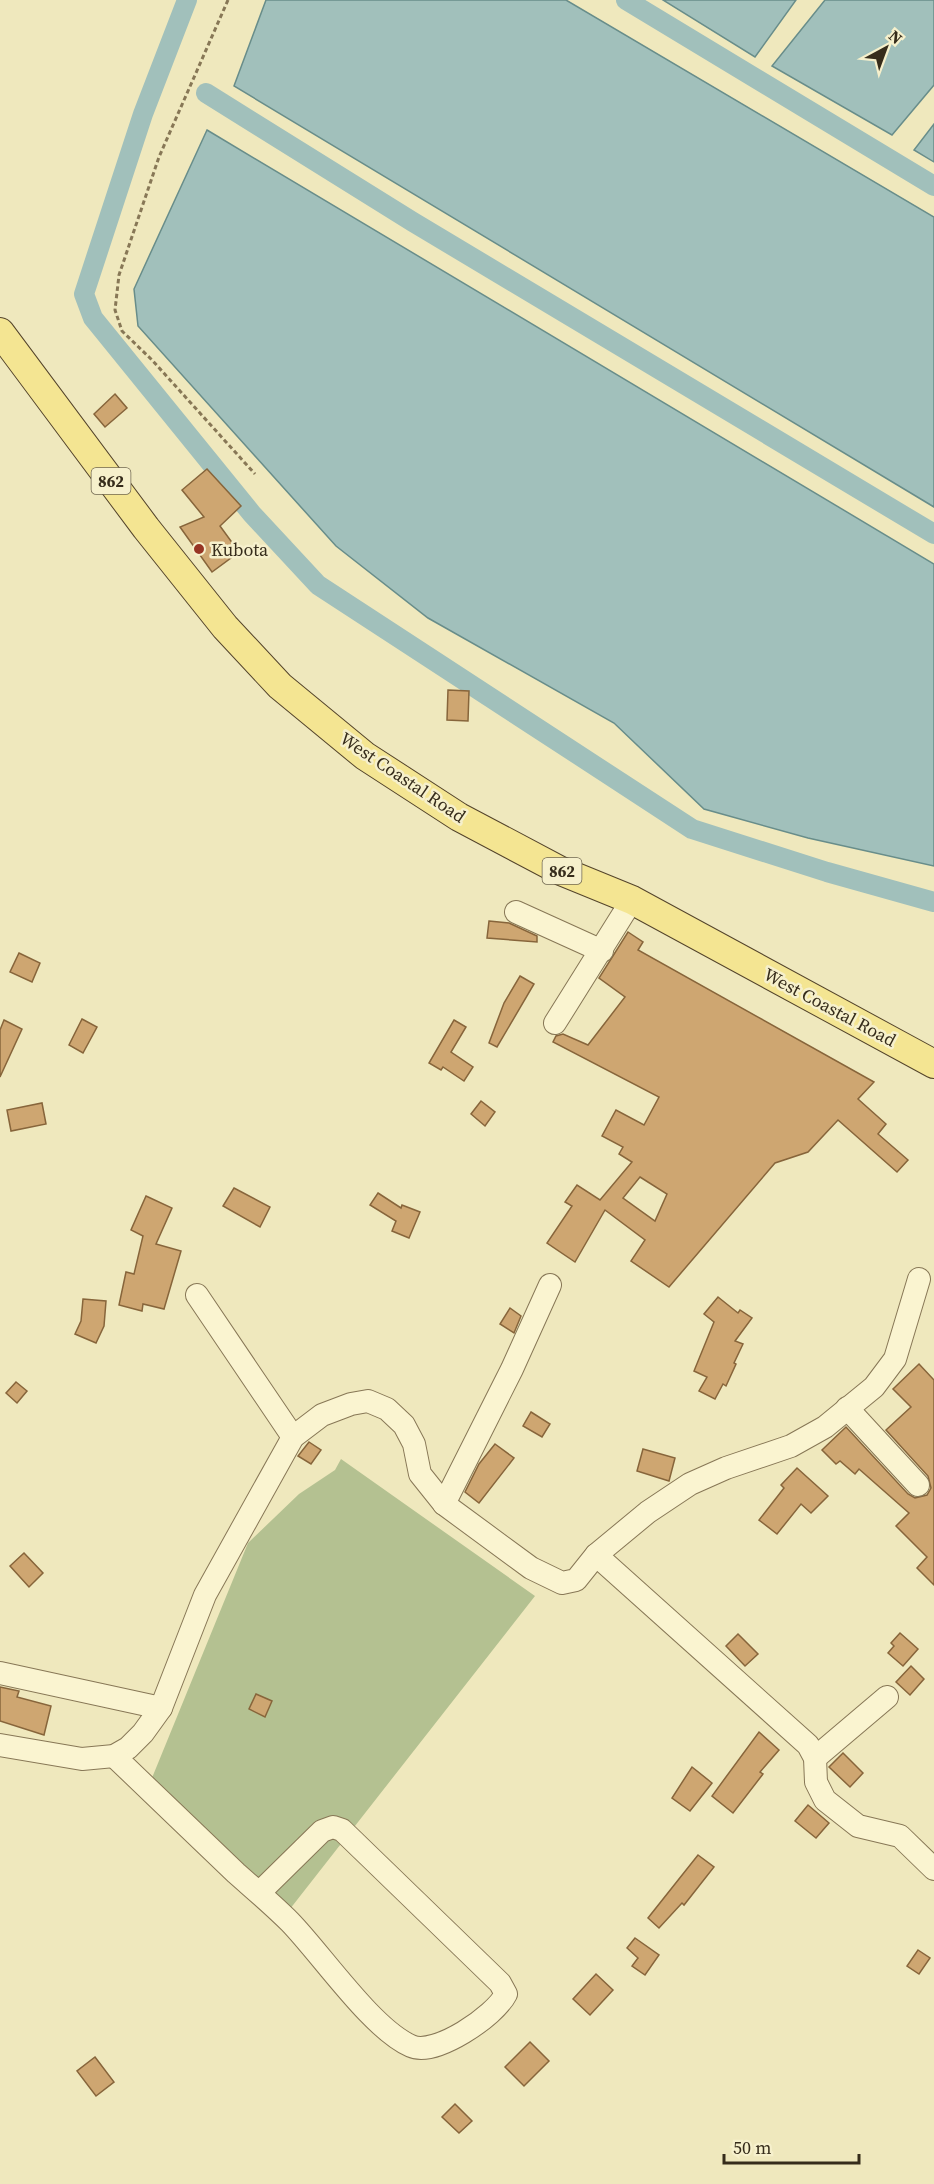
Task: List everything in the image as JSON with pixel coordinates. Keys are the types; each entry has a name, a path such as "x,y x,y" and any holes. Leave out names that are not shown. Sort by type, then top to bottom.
{"main road":[{"name":"West Coastal Road","path":"0,332 146,528 225,627 280,686 365,756 459,817 561,871 632,900 934,1064"}],"street":[{"path":"555,1023 632,900"},
{"path":"516,912 602,951"},
{"path":"0,1745 82,1759 114,1756 143,1733 161,1708 205,1595 293,1437 322,1415 351,1404 368,1401 387,1409 404,1425 414,1444 420,1474 444,1504 531,1568 562,1582 576,1580 596,1555 648,1512 690,1484 726,1468 791,1446 825,1427 874,1387 895,1359 919,1279"},
{"path":"444,1504 512,1369 550,1285"},
{"path":"197,1295 293,1437"},
{"path":"847,1408 918,1485"},
{"path":"596,1555 808,1745 815,1758 816,1782 825,1800 858,1826 900,1836 934,1869"},
{"path":"0,1673 161,1708"},
{"path":"815,1758 887,1697"},
{"path":"114,1756 259,1893 291,1922 366,2010 412,2047 428,2049 449,2041 492,2011 506,1994 500,1983 342,1830 333,1827 322,1831 259,1893"}],"path":[{"path":"228,0 159,157 119,274 116,310 122,331 152,360 255,474"}],"green space":[{"path":"341,1459 535,1596 279,1923 145,1795 248,1543 299,1494 335,1470"}],"water":[{"path":"266,0 566,0 934,217 934,507 234,86"},
{"path":"663,0 796,0 755,57"},
{"path":"825,0 934,0 934,85 892,135 772,66"},
{"path":"934,124 934,162 914,150"},
{"path":"207,130 934,564 934,866 808,838 704,809 614,723 428,618 336,546 138,326 134,289"}],"building":[{"path":"115,394 127,408 105,427 94,414"},
{"path":"207,469 241,506 220,526 239,552 212,572 180,527 204,517 182,490"},
{"path":"448,690 469,691 468,721 447,720"},
{"path":"489,921 509,923 537,936 537,942 487,938"},
{"path":"628,932 643,942 638,950 874,1082 858,1099 886,1124 878,1134 908,1160 897,1172 838,1120 808,1152 775,1163 669,1287 631,1261 645,1240 605,1210 575,1262 547,1243 572,1206 565,1202 577,1185 600,1200 632,1162 619,1154 623,1147 602,1136 616,1110 644,1125 659,1097 553,1042 556,1036 563,1034 588,1045 625,997 599,978","holes":["640,1177 667,1194 655,1221 623,1198"]},
{"path":"19,953 40,963 32,982 10,972"},
{"path":"520,976 534,984 497,1047 489,1043 504,1003"},
{"path":"82,1019 97,1027 83,1053 69,1045"},
{"path":"4,1020 22,1029 0,1077 0,1030"},
{"path":"454,1020 466,1027 451,1052 473,1067 464,1081 443,1067 441,1070 429,1063"},
{"path":"481,1101 495,1112 485,1126 471,1114"},
{"path":"42,1103 46,1124 11,1131 7,1110"},
{"path":"234,1188 270,1207 260,1227 223,1206"},
{"path":"378,1193 401,1208 402,1205 420,1212 409,1238 392,1231 396,1221 370,1205"},
{"path":"146,1196 172,1208 156,1244 181,1251 164,1309 143,1304 142,1311 119,1305 126,1272 134,1274 143,1236 131,1230"},
{"path":"718,1297 738,1313 740,1310 752,1318 735,1341 743,1344 726,1386 723,1384 715,1399 699,1391 707,1377 694,1371 714,1322 704,1314"},
{"path":"83,1299 106,1301 104,1326 96,1343 75,1334 81,1321"},
{"path":"510,1308 521,1316 514,1333 500,1324"},
{"path":"919,1364 934,1380 934,1585 917,1568 927,1557 896,1526 909,1513 859,1469 855,1474 840,1461 836,1464 822,1450 846,1427 908,1494 915,1498 927,1495 931,1488 928,1476 886,1430 911,1407 893,1389"},
{"path":"16,1382 27,1391 17,1403 6,1393"},
{"path":"531,1412 550,1424 542,1437 523,1426"},
{"path":"309,1442 321,1450 311,1464 298,1456"},
{"path":"495,1444 514,1458 479,1503 465,1492 479,1464"},
{"path":"643,1449 675,1458 669,1481 637,1471"},
{"path":"797,1468 828,1496 811,1513 801,1504 777,1534 759,1520 784,1488 781,1485"},
{"path":"24,1553 43,1573 29,1587 10,1566"},
{"path":"900,1633 918,1649 903,1666 888,1653 894,1646 891,1643"},
{"path":"738,1634 758,1654 745,1666 726,1646"},
{"path":"911,1666 924,1679 910,1695 896,1682"},
{"path":"0,1687 19,1691 17,1697 51,1706 44,1735 0,1721"},
{"path":"256,1694 272,1701 265,1717 249,1709"},
{"path":"759,1732 779,1750 760,1772 763,1774 733,1813 712,1796"},
{"path":"843,1753 863,1773 850,1787 829,1767"},
{"path":"692,1767 712,1783 690,1811 672,1798"},
{"path":"808,1805 829,1823 816,1838 795,1821"},
{"path":"698,1855 714,1867 684,1905 682,1903 659,1928 648,1918"},
{"path":"635,1938 659,1955 645,1975 632,1966 638,1958 627,1948"},
{"path":"918,1950 930,1958 919,1974 907,1966"},
{"path":"596,1974 613,1990 590,2015 573,1999"},
{"path":"530,2042 549,2061 524,2086 505,2067"},
{"path":"95,2057 114,2082 96,2096 77,2071"},
{"path":"455,2104 472,2121 459,2133 442,2117"}],"waterway":[{"path":"187,0 143,114 84,294 93,318 252,514 318,585 692,829 827,872 934,902"},
{"path":"626,0 934,186"},
{"path":"206,93 413,222 934,534"}],"place":[{"name":"Kubota","path":"199,549"}]}
